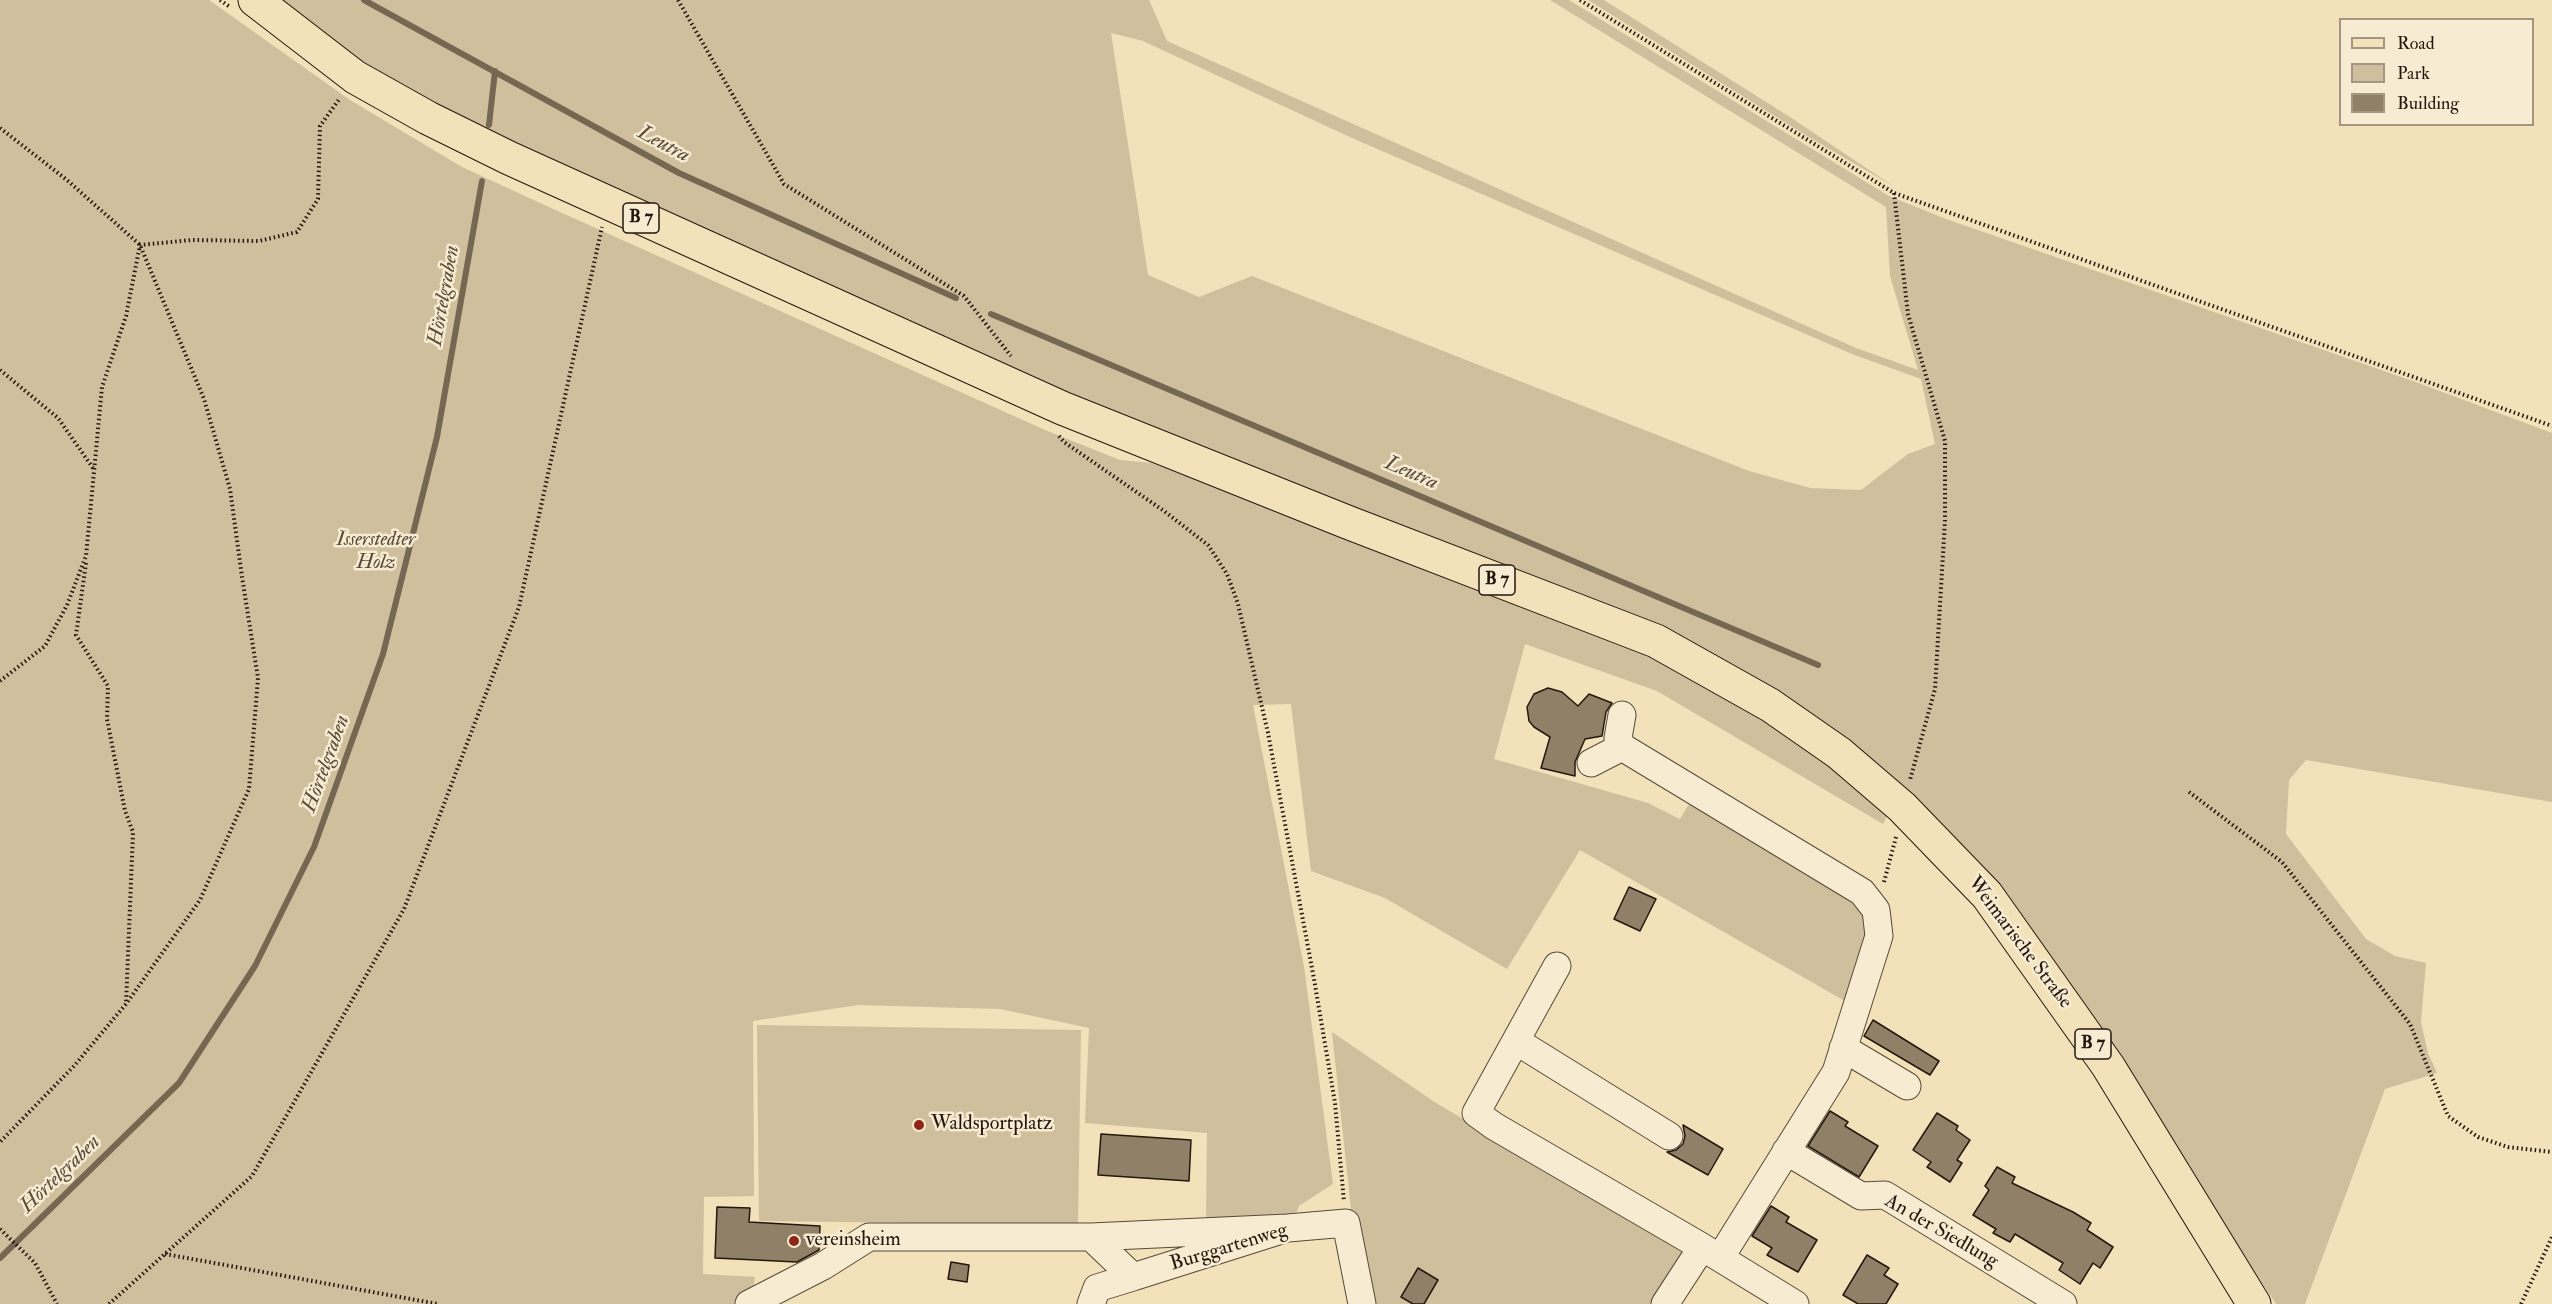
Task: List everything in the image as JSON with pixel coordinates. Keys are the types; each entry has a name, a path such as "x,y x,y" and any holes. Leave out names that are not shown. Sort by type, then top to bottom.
{"main road":[{"name":"B 7","path":"255,0 355,77 428,118 607,202 1062,408 1347,522 1656,641 1770,705 1839,753 1902,807"},
{"name":"Weimarische Straße","path":"1902,807 1987,895 2049,980 2108,1066 2254,1304"}],"street":[{"path":"1622,715 1618,738 1622,747 1862,892 1876,910 1879,936 1836,1072 1786,1151 1711,1252 1665,1304"},
{"path":"1591,763 1622,747"},
{"path":"1557,966 1476,1113 1494,1126 1711,1252 1795,1304"},
{"path":"1516,1041 1669,1136"},
{"path":"1843,1048 1907,1086"},
{"name":"An der Siedlung","path":"1786,1151 1861,1196 1886,1195 2063,1304"},
{"name":"Burggartenweg","path":"1091,1304 1097,1288 1288,1228 1335,1223"},
{"path":"1335,1223 1362,1304"},
{"path":"749,1304 823,1266 869,1237 1091,1237 1288,1228"},
{"path":"1091,1237 1133,1277"}],"path":[{"path":"678,0 784,184 964,296 1013,358"},
{"path":"1580,0 1894,193 2552,426"},
{"path":"140,245 192,240 259,241 297,232 318,199 320,126 355,77"},
{"path":"0,128 67,180 140,245 204,399 230,489 258,678 249,789 200,900 126,1004 74,1066 0,1142"},
{"path":"1876,910 1935,688 1945,519 1945,441 1908,314 1894,193"},
{"path":"109,1304 252,1176 404,909 519,608 607,202"},
{"path":"126,1004 133,832 125,811 107,718 108,686 76,635 102,387 126,316 140,245"},
{"path":"0,370 58,418 94,470"},
{"path":"1062,408 1055,431 1064,442 1208,545 1227,574 1238,604 1268,733 1335,1103 1335,1223"},
{"path":"0,681 45,646 67,605 86,556"},
{"path":"2189,792 2282,862 2410,1023 2448,1116 2478,1137 2508,1147 2552,1152"},
{"path":"0,1229 35,1263 57,1304"},
{"path":"2521,1304 2552,1237"},
{"path":"165,1254 438,1304"}],"green space":[{"name":"Isserstedter Holz","path":"0,0 209,0 350,100 462,167 540,203 1045,430 1120,460 1151,463 1651,650 1762,714 1889,812 1883,824 1657,691 1525,644 1494,759 1648,803 1680,819 1694,796 1871,911 1852,1005 1580,850 1507,969 1385,898 1311,871 1291,704 1253,705 1304,967 1333,1184 1299,1206 1295,1217 1206,1222 1207,1133 1085,1123 1089,1028 1000,1009 858,1005 753,1021 754,1196 704,1197 703,1274 755,1277 751,1304 0,1304"},
{"path":"277,0 1149,0 1167,41 1856,348 1918,370 1890,276 1886,207 1550,0 1569,0 1889,196 1946,219 2413,381 2552,433 2552,802 2306,760 2289,780 2286,834 2366,939 2395,956 2426,963 2421,1022 2428,1053 2437,1073 2385,1089 2305,1304 2276,1304 2057,974 1773,692 1145,430 454,118 350,55","holes":["1111,33 1143,41 1352,138 1852,354 1921,379 1935,444 1908,454 1861,490 1810,488 1749,471 1252,276 1199,297 1148,275"]},
{"path":"1588,0 1604,0 1790,117 1893,186 1807,136"},
{"name":"Waldsportplatz","path":"757,1025 1081,1030 1078,1225 759,1221"},
{"path":"1332,1032 1436,1103 1689,1252 1658,1304 1374,1304 1353,1228"}],"building":[{"path":"1548,688 1562,692 1578,706 1589,694 1612,703 1606,712 1602,736 1585,739 1575,762 1575,776 1541,768 1550,737 1529,721 1527,707 1534,694"},
{"path":"1629,887 1656,899 1640,931 1614,919"},
{"path":"1873,1020 1939,1061 1930,1075 1864,1036"},
{"path":"1830,1111 1848,1122 1845,1126 1878,1146 1859,1177 1808,1146"},
{"path":"1937,1113 1958,1126 1956,1130 1970,1140 1957,1160 1962,1163 1950,1182 1927,1167 1931,1162 1913,1150"},
{"path":"1683,1125 1723,1149 1708,1175 1667,1152 1676,1150 1683,1144 1685,1136"},
{"path":"1101,1134 1191,1140 1189,1181 1098,1175"},
{"path":"1997,1167 2015,1177 2012,1183 2091,1223 2087,1230 2113,1247 2100,1268 2093,1263 2080,1284 2059,1270 2063,1263 2015,1234 2010,1242 1993,1233 1996,1229 1973,1215 1989,1190 1985,1186"},
{"path":"1771,1206 1789,1217 1786,1222 1817,1240 1798,1272 1767,1255 1772,1248 1752,1236"},
{"path":"717,1207 750,1208 749,1222 820,1226 819,1250 797,1262 715,1258"},
{"path":"1867,1255 1889,1268 1884,1275 1898,1284 1886,1304 1858,1304 1843,1295"},
{"path":"951,1262 969,1265 967,1282 948,1279"},
{"path":"1418,1268 1438,1280 1424,1304 1413,1304 1401,1297"}],"waterway":[{"name":"Leutra","path":"364,0 679,173 956,298"},
{"name":"Hörtelgraben","path":"489,125 495,71"},
{"name":"Hörtelgraben","path":"0,1258 179,1083 255,966 314,847 383,654 437,437 482,181"},
{"name":"Leutra","path":"991,314 1818,665"}],"place":[{"name":"Waldsportplatz","path":"919,1125"},
{"name":"vereinsheim","path":"794,1241"}]}
